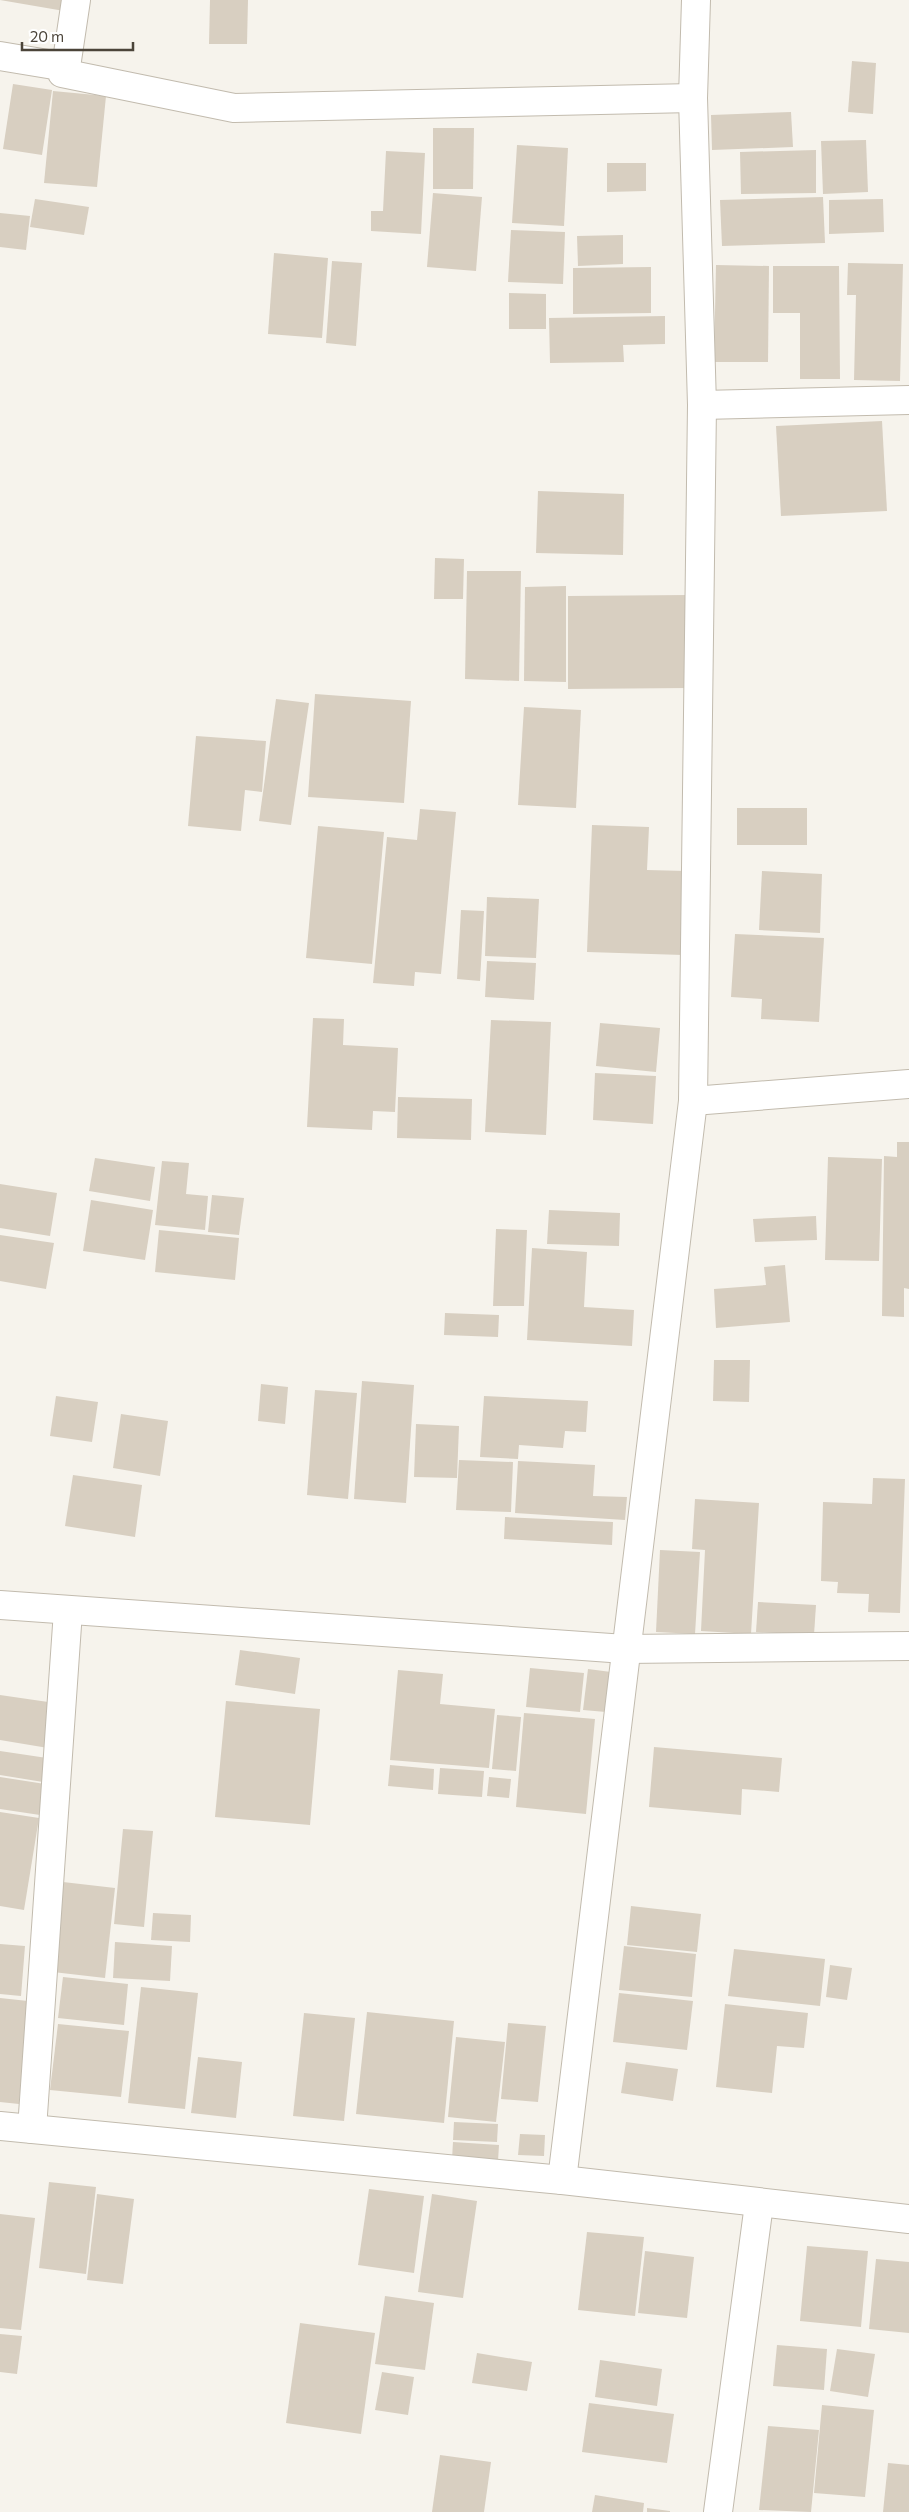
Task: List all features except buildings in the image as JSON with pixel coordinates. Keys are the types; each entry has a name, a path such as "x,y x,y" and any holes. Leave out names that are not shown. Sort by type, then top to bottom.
{"street":[{"path":"76,0 66,67 62,73 234,108 693,98"},
{"path":"562,2180 625,1648 693,1102 702,405 693,98 696,0"},
{"path":"0,56 66,67"},
{"path":"702,405 909,400"},
{"path":"693,1102 909,1084"},
{"path":"0,1605 625,1648 909,1646"},
{"path":"32,2129 68,1611"},
{"path":"0,2126 562,2180 759,2204 909,2219"},
{"path":"718,2512 759,2204"}]}
